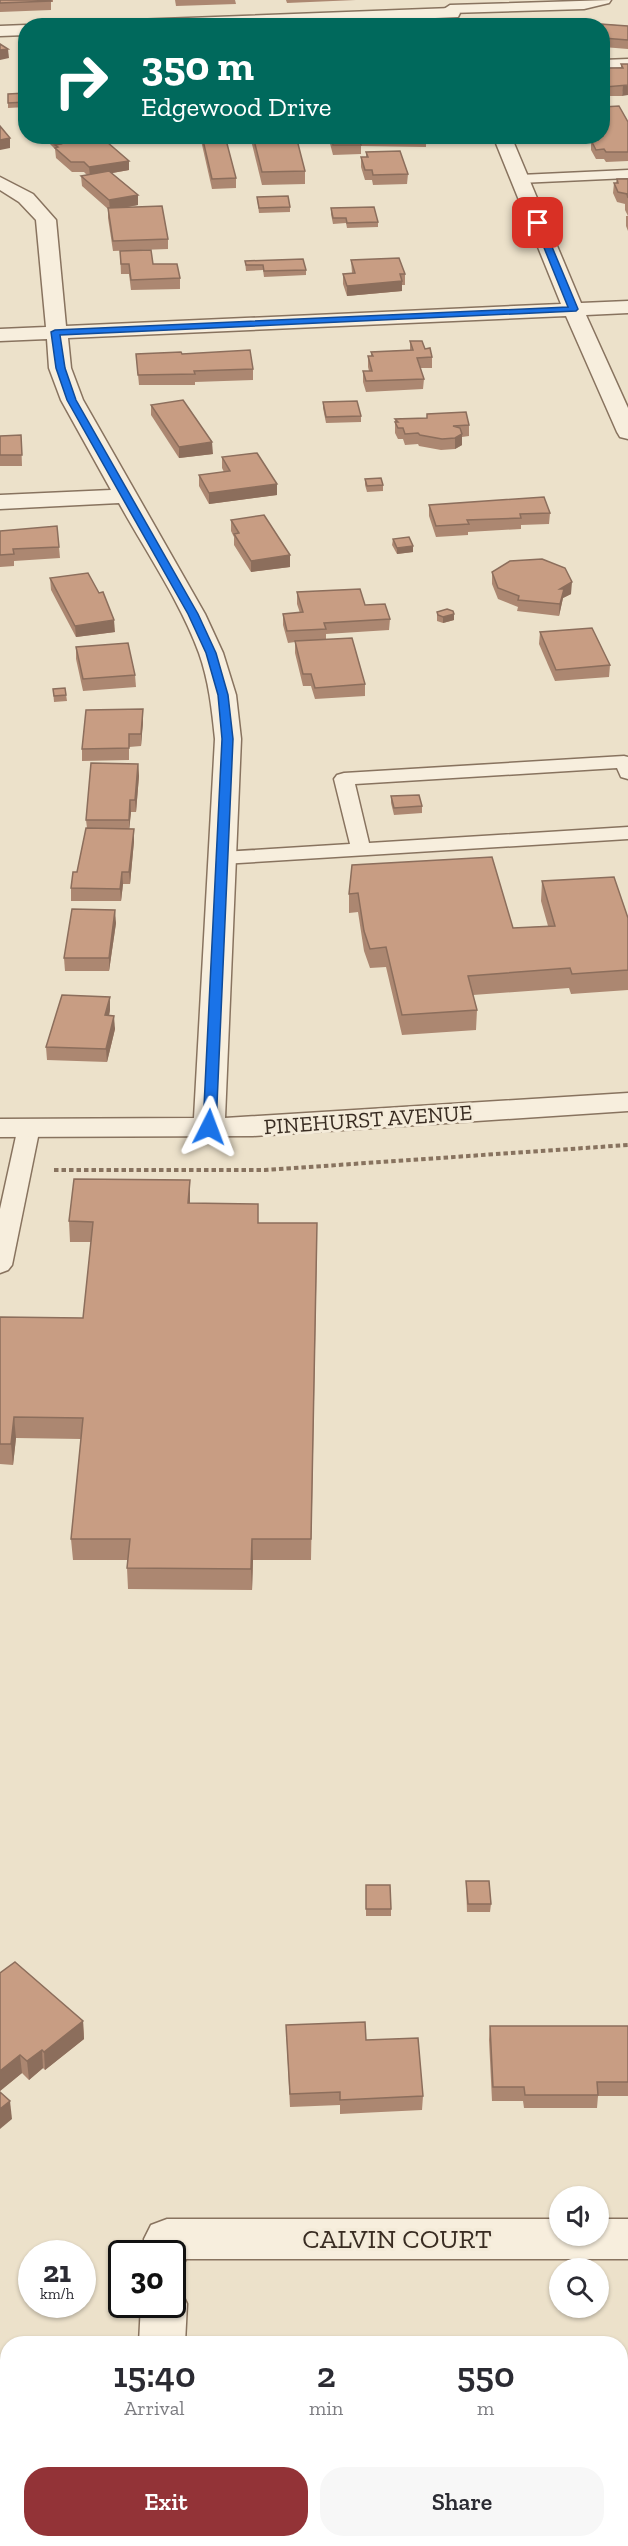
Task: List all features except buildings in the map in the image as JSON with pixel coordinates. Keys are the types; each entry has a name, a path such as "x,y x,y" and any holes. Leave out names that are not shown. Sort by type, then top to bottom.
{"street":[{"path":"331,18 451,12"},
{"path":"0,31 18,30"},
{"path":"505,144 573,309 628,432"},
{"path":"0,183 27,197 46,220 60,368 72,400 193,614 211,653 223,695 228,739 209,1127"},
{"path":"0,335 628,307"},
{"path":"0,502 126,496"},
{"name":"PINEHURST AVENUE","path":"15,1128 253,1127 628,1102"},
{"name":"CALVIN COURT","path":"186,2246 628,2239"},
{"path":"162,2336 163,2318"}],"lane":[{"path":"451,12 584,5 605,0"},
{"path":"610,64 628,63"},
{"path":"520,179 628,174"},
{"path":"361,849 344,779 624,762 628,773"},
{"path":"222,858 628,832"},
{"path":"0,1265 4,1228 20,1170 15,1128"}],"path":[{"path":"20,1170 265,1170 628,1145"}],"route":[{"path":"209,1127 228,739 223,695 211,653 193,614 72,400 60,368 55,332 573,309 538,223"}]}
